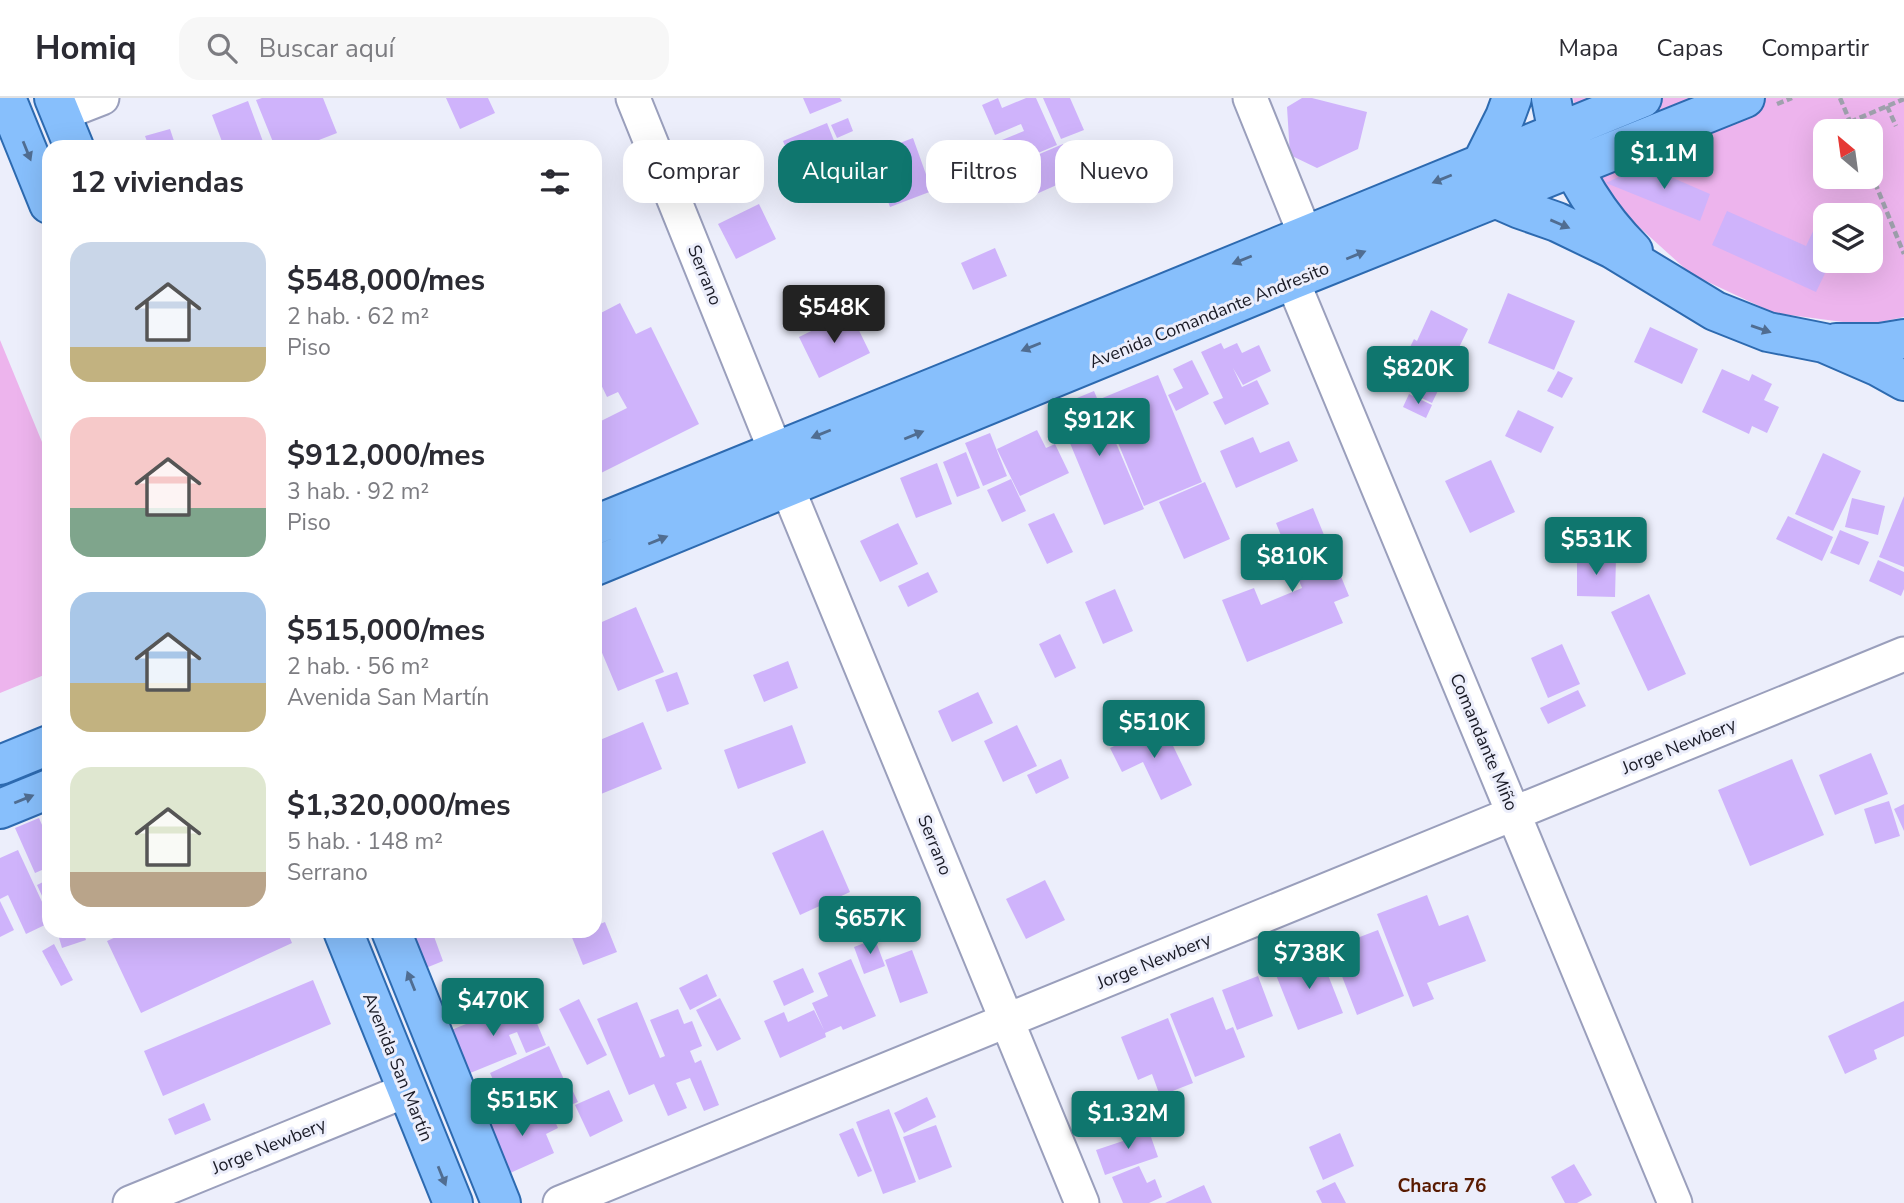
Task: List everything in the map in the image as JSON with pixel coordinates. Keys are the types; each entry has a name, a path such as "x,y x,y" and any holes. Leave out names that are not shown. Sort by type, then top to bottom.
{"main road":[{"path":"6,98 42,187"},
{"path":"1482,163 1512,98"},
{"name":"Avenida Comandante Andresito","path":"602,562 782,470 1305,234 1482,163 1555,115 1642,98"},
{"name":"Avenida Comandante Andresito","path":"602,523 782,470 1292,280 1745,98"},
{"path":"1555,115 1573,167 1599,211 1630,249 1667,282"},
{"path":"1497,198 1557,222 1613,249 1715,311 1768,332 1824,343 1880,343 1904,339"},
{"path":"1824,343 1904,381"},
{"path":"0,765 42,748"},
{"path":"0,809 42,792"},
{"name":"Avenida San Martín","path":"346,938 453,1203"},
{"path":"394,938 501,1203"}],"street":[{"path":"63,120 102,98"},
{"name":"Serrano","path":"633,98 1082,1203"},
{"path":"1250,98 1305,234"},
{"name":"Comandante Miño","path":"1292,280 1675,1203"},
{"name":"Jorge Newbery","path":"560,1203 1904,654"},
{"name":"Jorge Newbery","path":"130,1203 407,1090"}],"path":[{"path":"1840,98 1849,119"},
{"path":"1857,119 1904,99"},
{"path":"1888,106 1896,127"},
{"path":"1878,189 1904,254"}],"shaded area":[{"path":"1573,98 1904,98 1904,317 1866,325 1774,313 1691,274 1618,208 1579,131"},
{"path":"0,340 42,442 42,676 0,693"}],"building":[{"path":"323,98 337,133 319,140 272,140 256,100"},
{"path":"446,98 488,98 495,113 460,129"},
{"path":"803,98 840,98 842,101 810,114"},
{"path":"998,98 1002,108 1026,98 1036,98 1055,146 1041,152 1041,140 1002,140 1024,131 1021,124 995,135 982,105"},
{"path":"1043,98 1070,98 1084,130 1061,139"},
{"path":"1302,98 1312,98 1367,112 1358,149 1317,168 1290,155 1287,107"},
{"path":"248,101 262,140 221,140 212,115"},
{"path":"848,118 853,131 837,138 831,125"},
{"path":"827,123 834,140 785,140"},
{"path":"170,129 174,140 146,140 145,136"},
{"path":"913,138 926,174 926,193 912,199 912,140 908,140"},
{"path":"1055,147 1055,186 1041,192 1041,153"},
{"path":"1643,165 1710,194 1700,221 1606,183"},
{"path":"759,204 776,239 736,259 718,224"},
{"path":"1727,211 1806,246 1813,231 1813,273 1825,273 1816,292 1712,245"},
{"path":"995,248 1007,276 973,290 961,263"},
{"path":"1508,293 1575,321 1554,370 1488,343"},
{"path":"620,303 636,334 651,327 699,424 602,472 602,420 627,408 618,392 607,397 602,387 602,312"},
{"path":"1431,310 1468,329 1432,403 1392,384"},
{"path":"850,312 870,353 819,378 799,337"},
{"path":"1650,327 1698,349 1682,384 1634,362"},
{"path":"1221,343 1224,349 1237,343 1242,353 1259,345 1271,371 1243,385 1233,368 1242,387 1257,380 1269,404 1225,425 1213,402 1223,398 1201,352"},
{"path":"1192,360 1209,394 1176,411 1168,395 1183,388 1173,369"},
{"path":"1722,369 1749,381 1752,374 1772,384 1764,400 1779,407 1767,433 1752,426 1749,434 1702,412"},
{"path":"1558,371 1573,378 1562,398 1547,391"},
{"path":"1158,375 1202,482 1144,506 1100,399"},
{"path":"1094,391 1144,509 1104,525 1055,407"},
{"path":"1409,394 1432,405 1426,418 1403,407"},
{"path":"1518,410 1554,427 1541,453 1505,436"},
{"path":"1037,430 1046,448 1055,444 1069,473 1020,496 997,449"},
{"path":"990,433 1007,476 983,486 965,443"},
{"path":"1253,437 1260,453 1289,441 1298,461 1236,488 1220,451"},
{"path":"966,452 980,488 957,497 943,462"},
{"path":"1823,453 1861,471 1833,531 1795,514"},
{"path":"1491,460 1515,512 1470,533 1445,481"},
{"path":"937,463 952,504 916,518 900,478"},
{"path":"1011,479 1026,511 1002,522 987,490"},
{"path":"1205,482 1230,539 1184,559 1159,502"},
{"path":"1904,496 1904,567 1879,557"},
{"path":"1852,498 1885,506 1878,535 1845,527"},
{"path":"1313,508 1349,596 1334,602 1343,623 1247,662 1222,600 1254,588 1261,605 1302,588 1276,523"},
{"path":"1054,513 1073,552 1047,564 1028,524"},
{"path":"1788,516 1833,537 1822,561 1776,539"},
{"path":"898,523 918,564 880,582 860,541"},
{"path":"1581,526 1605,526 1604,553 1581,553"},
{"path":"1840,530 1869,542 1859,565 1830,553"},
{"path":"1577,557 1616,558 1615,597 1577,596"},
{"path":"1878,560 1904,572 1904,589 1901,596 1869,581"},
{"path":"928,572 938,592 908,607 898,586"},
{"path":"1115,589 1133,631 1103,644 1085,602"},
{"path":"1649,594 1686,674 1648,691 1611,612"},
{"path":"636,607 664,672 618,691 602,653 602,622"},
{"path":"1060,634 1076,668 1055,678 1039,644"},
{"path":"1562,644 1580,684 1548,698 1531,658"},
{"path":"788,661 798,688 764,702 753,675"},
{"path":"677,672 689,704 667,712 655,680"},
{"path":"1578,690 1586,706 1548,724 1540,708"},
{"path":"978,692 993,723 952,742 938,711"},
{"path":"643,722 662,769 602,794 602,739"},
{"path":"1162,723 1192,785 1161,800 1143,762 1122,772 1110,748"},
{"path":"792,725 806,763 738,789 724,750"},
{"path":"1017,725 1037,766 1003,782 984,741"},
{"path":"1871,753 1888,794 1835,815 1819,775"},
{"path":"1061,759 1069,778 1036,794 1027,775"},
{"path":"1792,759 1824,835 1750,866 1718,790"},
{"path":"1889,801 1900,836 1875,844 1864,809"},
{"path":"1904,804 1904,831 1894,809"},
{"path":"39,818 42,825 42,870 35,873 15,828"},
{"path":"823,830 850,892 800,915 772,853"},
{"path":"18,850 42,902 42,926 26,934 8,895 0,899 0,858"},
{"path":"1045,880 1065,920 1026,939 1006,899"},
{"path":"42,882 42,896 37,885"},
{"path":"1427,895 1439,926 1468,915 1486,961 1427,983 1434,999 1413,1007 1377,914"},
{"path":"0,901 14,930 0,937"},
{"path":"605,922 617,952 583,965 572,938 602,938 602,923"},
{"path":"1378,930 1404,996 1357,1015 1331,948"},
{"path":"59,938 85,938 86,940 62,948"},
{"path":"114,938 290,938 292,943 141,1013 107,941"},
{"path":"435,938 443,961 416,972 404,939"},
{"path":"875,939 885,966 864,974 854,947"},
{"path":"54,944 73,980 61,986 42,951"},
{"path":"912,950 928,993 900,1003 885,960"},
{"path":"1319,952 1343,1013 1298,1030 1274,970"},
{"path":"851,959 876,1016 843,1030 841,1026 825,1033 826,1037 780,1058 764,1021 784,1012 788,1022 814,1010 824,1030 812,1003 828,996 818,973"},
{"path":"803,968 814,992 784,1006 773,981"},
{"path":"707,974 717,996 690,1010 679,988"},
{"path":"1258,976 1273,1016 1237,1030 1222,990"},
{"path":"313,980 331,1024 163,1096 144,1051"},
{"path":"1213,997 1226,1030 1233,1027 1245,1057 1195,1077 1170,1014"},
{"path":"720,998 741,1039 717,1051 696,1010"},
{"path":"527,999 546,1045 526,1053 517,1032 509,1035 517,1054 458,1078 444,1033"},
{"path":"579,999 607,1055 587,1065 559,1009"},
{"path":"1904,1001 1904,1036 1874,1050 1877,1059 1845,1074 1828,1036"},
{"path":"637,1002 660,1058 665,1056 650,1020 678,1009 684,1024 692,1021 702,1046 690,1051 695,1063 701,1060 719,1105 704,1111 690,1078 676,1083 687,1108 668,1116 654,1084 629,1095 597,1019"},
{"path":"1168,1018 1193,1083 1160,1096 1152,1074 1138,1080 1121,1037"},
{"path":"549,1046 566,1084 569,1083 578,1102 553,1112 548,1100 531,1107 527,1098 506,1108 490,1073"},
{"path":"609,1090 623,1121 590,1137 575,1105"},
{"path":"927,1097 936,1117 904,1133 894,1113"},
{"path":"204,1103 211,1120 175,1135 168,1119"},
{"path":"528,1106 532,1113 548,1106 558,1128 546,1134 554,1153 506,1175 484,1125"},
{"path":"889,1109 916,1182 883,1194 856,1122"},
{"path":"1139,1123 1143,1136 1150,1134 1158,1157 1105,1175 1096,1150 1126,1140 1122,1129"},
{"path":"936,1125 952,1167 919,1180 903,1137"},
{"path":"853,1128 872,1171 858,1177 839,1134"},
{"path":"1340,1133 1354,1166 1323,1180 1309,1147"},
{"path":"1574,1164 1592,1195 1577,1203 1565,1203 1551,1177"},
{"path":"1139,1166 1147,1183 1155,1179 1162,1197 1149,1203 1123,1203 1112,1177"},
{"path":"1335,1182 1346,1203 1322,1203 1316,1191"},
{"path":"1204,1185 1212,1203 1165,1203"}],"district":[{"name":"Chacra 76","path":"1442,1185"}]}
